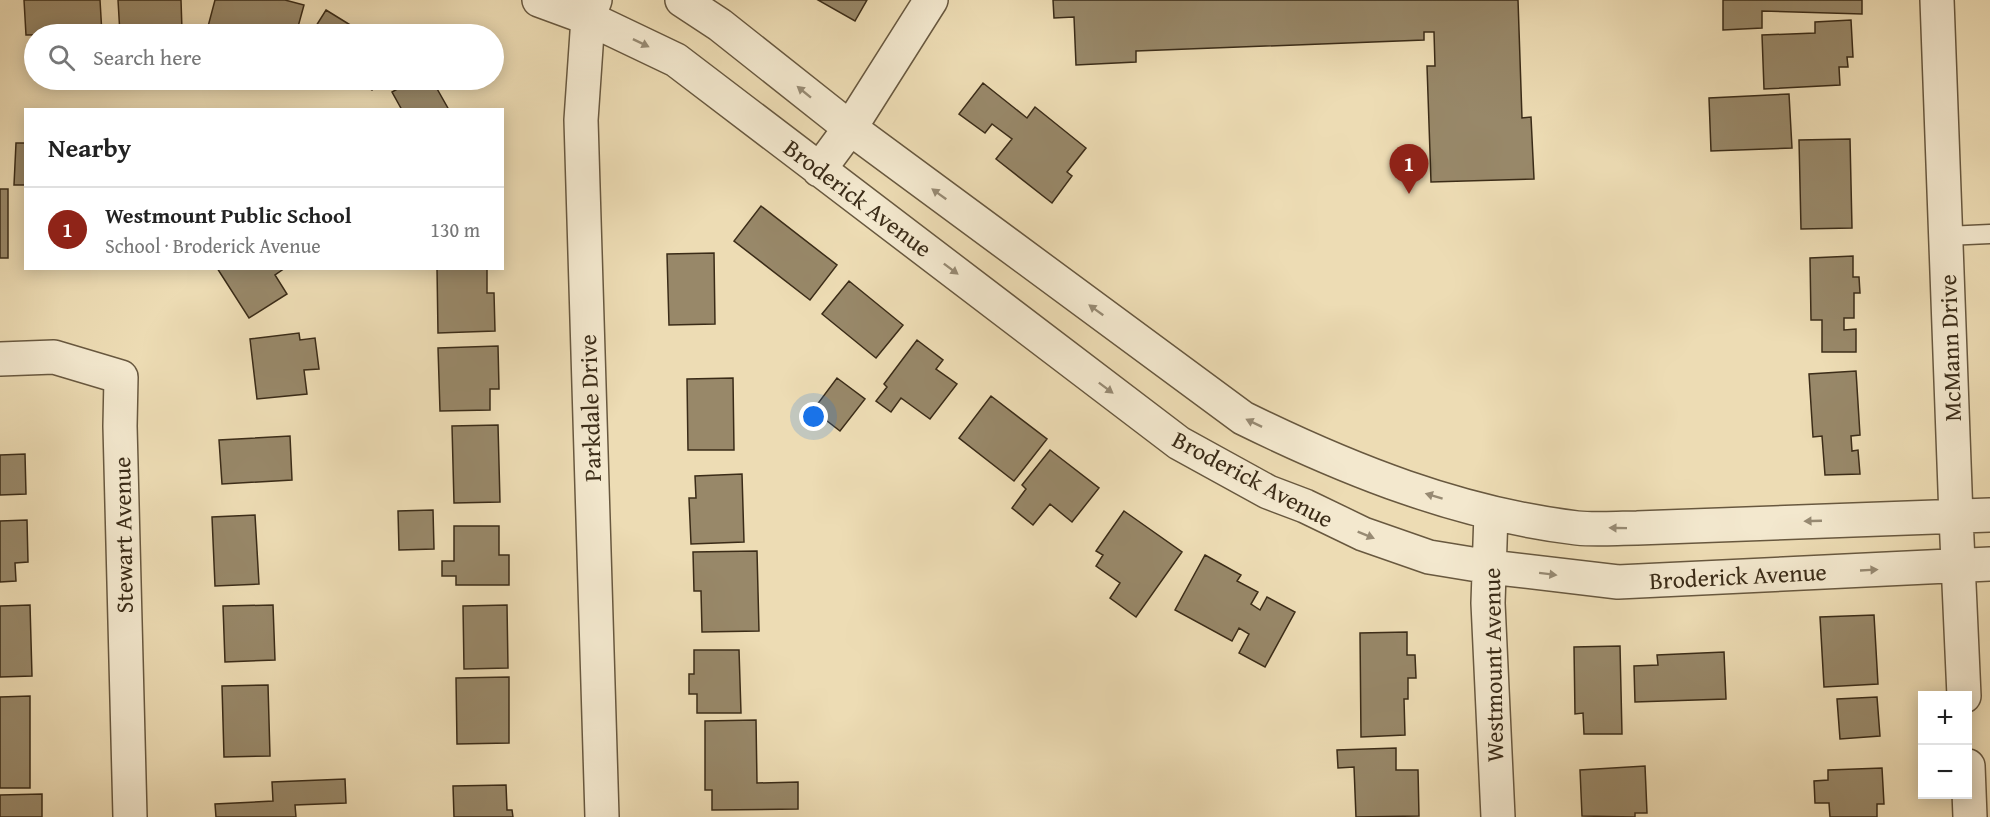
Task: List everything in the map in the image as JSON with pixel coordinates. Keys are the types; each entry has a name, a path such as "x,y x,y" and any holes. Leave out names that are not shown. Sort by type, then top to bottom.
{"street":[{"name":"Broderick Avenue","path":"539,0 592,9 676,60 1179,443 1268,492 1305,506 1363,534 1429,556 1490,567 1618,582 1974,565"},
{"name":"Broderick Avenue","path":"682,0 720,25 850,128 1244,418 1312,452 1376,478 1491,513 1579,528 1637,528 1990,515"},
{"path":"819,170 850,128 932,0"},
{"name":"McMann Drive","path":"1937,0 1956,517 1974,565 1964,691"},
{"name":"Parkdale Drive","path":"592,9 581,120 603,817"},
{"name":"Stewart Avenue","path":"0,358 54,357 121,377 120,426 130,817"},
{"name":"Westmount Avenue","path":"1491,513 1488,603 1498,817"},
{"path":"1969,799 1970,817"}],"lane":[{"path":"1946,236 1990,234"}],"building":[{"path":"24,0 100,0 101,24 25,24"},
{"path":"118,0 181,0 182,24 119,24"},
{"path":"215,0 285,0 304,5 299,24 209,24"},
{"path":"818,0 867,0 855,21"},
{"path":"1053,0 1518,0 1522,118 1531,117 1534,179 1431,182 1427,66 1435,66 1434,32 1424,32 1424,40 1136,51 1136,62 1076,65 1074,17 1054,18"},
{"path":"1723,0 1862,0 1862,14 1762,11 1762,28 1723,30"},
{"path":"326,10 349,24 317,24"},
{"path":"1851,20 1853,57 1847,57 1848,67 1839,67 1840,85 1764,89 1762,35 1815,33 1815,22"},
{"path":"983,83 1027,118 1035,107 1086,148 1067,172 1072,176 1052,203 996,159 1012,139 992,124 985,133 959,114"},
{"path":"396,90 438,90 448,108 401,108 392,92"},
{"path":"1789,94 1792,148 1711,151 1709,98"},
{"path":"1850,139 1852,228 1801,229 1799,140"},
{"path":"16,143 24,143 24,185 14,185"},
{"path":"0,189 8,189 8,258 0,258"},
{"path":"761,206 837,265 810,300 734,241"},
{"path":"714,253 715,324 669,325 667,254"},
{"path":"1853,256 1853,277 1859,277 1860,293 1854,293 1854,318 1844,318 1844,330 1856,329 1856,352 1822,352 1822,320 1811,320 1810,258"},
{"path":"218,270 282,270 275,275 287,294 249,318"},
{"path":"437,270 487,270 487,293 494,293 495,331 438,333"},
{"path":"849,281 903,325 876,358 822,314"},
{"path":"299,333 300,340 315,338 319,369 304,370 307,394 257,399 250,339"},
{"path":"917,340 943,360 936,369 957,384 930,419 901,398 891,412 876,401 887,387 884,384"},
{"path":"498,346 499,389 490,389 490,410 440,411 438,348"},
{"path":"1856,371 1860,435 1851,436 1852,451 1858,450 1860,474 1825,475 1822,436 1813,437 1809,374"},
{"path":"733,378 734,450 688,450 687,379"},
{"path":"837,378 865,399 840,431 813,410"},
{"path":"991,396 1047,439 1014,481 959,438"},
{"path":"498,425 500,502 454,503 452,426"},
{"path":"290,436 292,480 222,484 219,440"},
{"path":"1050,450 1099,488 1072,522 1050,504 1033,525 1012,508 1026,489 1022,485"},
{"path":"25,454 26,494 0,495 0,455"},
{"path":"742,474 744,542 691,544 689,498 696,498 695,476"},
{"path":"433,510 434,549 399,550 398,511"},
{"path":"1124,511 1182,552 1136,617 1110,598 1120,583 1096,566 1103,555 1096,551"},
{"path":"255,515 259,584 215,586 212,517"},
{"path":"27,520 28,562 15,563 16,581 0,582 0,521"},
{"path":"454,526 499,526 499,555 509,555 509,585 456,585 456,576 442,576 442,561 454,561"},
{"path":"757,551 759,631 702,632 701,591 694,591 693,552"},
{"path":"1205,555 1241,575 1237,581 1258,592 1251,604 1260,610 1267,597 1295,612 1265,667 1239,653 1249,634 1239,628 1232,641 1175,610"},
{"path":"30,605 32,676 0,677 0,606"},
{"path":"273,605 275,660 225,662 223,606"},
{"path":"507,605 508,668 464,669 463,606"},
{"path":"1874,615 1878,684 1824,687 1820,617"},
{"path":"1407,632 1407,655 1415,655 1416,678 1408,678 1408,699 1404,699 1405,735 1361,737 1360,633"},
{"path":"1620,646 1622,734 1584,734 1583,713 1575,714 1574,647"},
{"path":"694,650 739,650 741,713 697,713 697,694 689,694 689,674 694,674"},
{"path":"1724,652 1726,699 1635,702 1634,666 1658,665 1657,655"},
{"path":"509,677 509,743 457,744 456,678"},
{"path":"268,685 270,756 224,757 222,686"},
{"path":"30,696 30,788 0,788 0,697"},
{"path":"1877,697 1880,736 1840,739 1837,699"},
{"path":"756,720 757,783 798,782 798,809 712,810 712,790 705,790 705,721"},
{"path":"1396,748 1396,770 1418,770 1419,816 1356,817 1354,767 1338,768 1337,750"},
{"path":"1645,766 1647,813 1635,813 1635,817 1582,816 1580,770"},
{"path":"1882,768 1884,804 1877,804 1877,817 1830,817 1829,803 1815,803 1814,781 1828,780 1828,770"},
{"path":"345,779 346,803 295,805 296,817 216,817 215,804 273,801 272,782"},
{"path":"506,785 507,810 512,810 513,817 454,817 453,786"},
{"path":"42,794 42,817 0,817 0,795"}],"place":[{"name":"Westmount Public School","path":"1409,194"}]}
